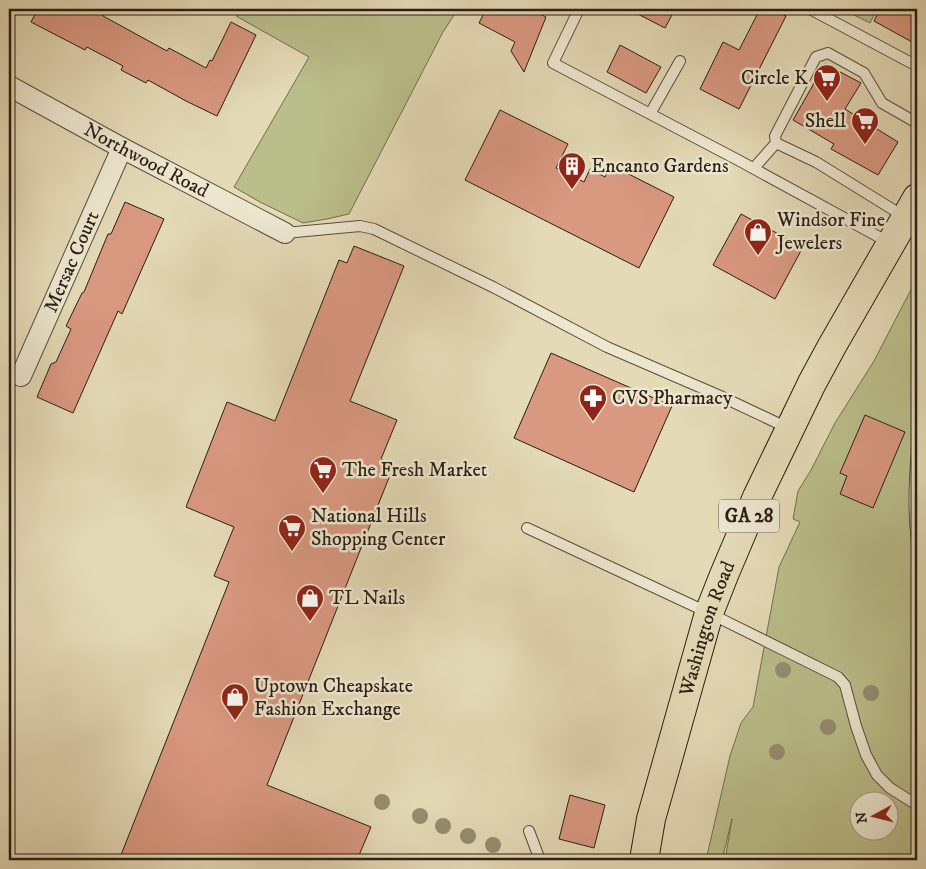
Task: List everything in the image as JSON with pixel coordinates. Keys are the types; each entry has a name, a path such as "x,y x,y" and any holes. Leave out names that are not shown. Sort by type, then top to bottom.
{"main road":[{"name":"Washington Road","path":"644,860 651,820 709,613 757,497 789,428 832,346 912,208"}],"street":[{"name":"Northwood Road","path":"9,86 284,233"},
{"name":"Mersac Court","path":"21,376 122,148"}],"lane":[{"path":"579,9 553,63 754,168 891,244"},
{"path":"810,9 917,66"},
{"path":"754,168 776,143 775,136 816,57 828,53 864,73 882,103 917,123"},
{"path":"650,114 680,62"},
{"path":"776,143 912,208"},
{"path":"284,233 360,226 374,229 492,287 606,348 718,395 789,428"},
{"path":"917,452 914,521 917,542"},
{"path":"527,528 709,613 838,678 846,685 856,726 866,755 877,775 890,788 917,805"},
{"path":"529,832 540,860"}],"green space":[{"path":"241,9 458,9 443,32 349,214 303,223 234,187 309,57 236,16"},
{"path":"842,9 877,9 870,23"},
{"path":"917,278 917,860 725,860 732,819 722,860 706,860 730,756 741,723 753,707 779,567 800,522 793,519 798,491 835,423 874,361"}],"building":[{"path":"38,9 106,9 103,16 167,51 169,48 206,68 210,60 212,61 231,22 256,35 217,116 148,80 146,83 121,70 123,66 87,47 85,50 31,22"},
{"path":"486,9 530,9 546,17 524,72 511,51 515,42 479,23"},
{"path":"628,9 675,9 665,28"},
{"path":"760,9 771,9 786,16 739,109 700,89 723,42 739,50"},
{"path":"880,9 917,9 917,32 912,42 874,21"},
{"path":"620,45 661,67 646,93 607,72"},
{"path":"825,64 861,83 845,109 898,142 878,175 831,149 834,144 793,120"},
{"name":"Encanto Gardens","path":"500,110 568,144 556,168 584,182 590,169 605,177 611,165 674,197 639,268 465,180"},
{"path":"125,202 164,219 122,314 118,311 73,413 37,397 51,364 56,362 71,329 66,326 84,292 108,234 111,234"},
{"name":"Windsor Fine Jewelers","path":"741,214 803,247 775,299 713,265"},
{"name":"National Hills Shopping Center","path":"354,246 404,266 350,401 397,420 381,459 394,465 267,785 371,827 357,860 119,860 229,582 214,576 234,527 186,507 227,402 275,421 339,260 347,263"},
{"name":"CVS Pharmacy","path":"551,353 672,406 634,492 514,438"},
{"path":"865,415 905,432 873,508 840,494 847,476 840,473"},
{"path":"570,795 605,805 594,848 559,839"}],"place":[{"name":"Circle K","path":"827,102"},
{"name":"Shell","path":"865,145"},
{"name":"Encanto Gardens","path":"572,190"},
{"name":"Windsor Fine Jewelers","path":"758,256"},
{"name":"CVS Pharmacy","path":"593,422"},
{"name":"The Fresh Market","path":"323,494"},
{"name":"National Hills Shopping Center","path":"292,552"},
{"name":"TL Nails","path":"310,622"},
{"name":"Uptown Cheapskate Fashion Exchange","path":"235,721"}]}
